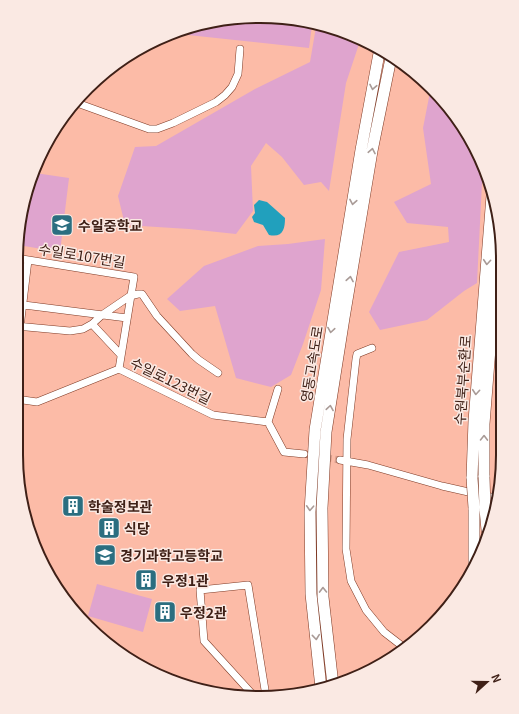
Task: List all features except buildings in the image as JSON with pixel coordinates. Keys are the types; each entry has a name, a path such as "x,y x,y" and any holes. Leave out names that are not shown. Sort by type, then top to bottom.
{"highway":[{"name":"영동고속도로","path":"320,683 311,594 310,512 315,430 361,150 379,55"},
{"name":"영동고속도로","path":"332,679 323,589 322,508 326,432 372,151 390,62"},
{"name":"수원북부순환로","path":"485,526 472,478 474,421 491,212"},
{"name":"수원북부순환로","path":"476,550 484,476 484,424 496,273"}],"street":[{"path":"81,105 149,129 157,129 210,105 225,95 232,87 238,74 240,49"},
{"name":"수일로107번길","path":"23,259 134,277 119,369"},
{"name":"수일로107번길","path":"23,284 28,260"},
{"path":"23,326 70,331 83,329 130,296 142,294 158,316 192,354 218,373"},
{"path":"23,305 127,318"},
{"path":"92,324 121,355"},
{"path":"372,348 357,354 356,359 343,461 346,549 351,581 366,610 384,632 400,644"},
{"name":"수일로123번길","path":"23,400 36,402 119,369 213,415 268,422"},
{"path":"278,389 268,422 284,452 304,454"},
{"path":"343,461 368,465 442,486 492,497"},
{"path":"249,690 204,640 200,590 248,585 265,691"}],"shaded area":[{"path":"260,23 290,25 311,29 309,48 188,35 198,31 229,25"},
{"path":"316,30 359,45 346,83 329,191 321,182 304,185 282,157 266,143 251,166 253,211 236,234 125,225 118,196 135,147 156,146 255,89 310,62"},
{"path":"429,95 447,116 464,141 472,155 482,181 477,283 464,291 427,320 380,330 369,312 399,252 449,242 448,227 407,223 394,202 431,184 423,128"},
{"path":"39,174 69,178 60,252 24,246 25,229 31,198"},
{"path":"325,239 321,290 303,344 291,375 271,387 236,378 215,306 180,311 167,299 204,266 258,246"},
{"path":"97,584 152,599 143,632 88,616"}],"water":[{"path":"259,200 267,202 285,218 284,229 280,234 274,236 269,235 263,225 254,222 252,217 255,213 254,205"}],"tunnel":[{"path":"304,454 340,460"}],"place":[{"name":"수일중학교","path":"62,225"},
{"name":"학술정보관","path":"73,506"},
{"name":"식당","path":"109,528"},
{"name":"경기과학고등학교","path":"105,555"},
{"name":"우정1관","path":"146,580"},
{"name":"우정2관","path":"165,612"}]}
